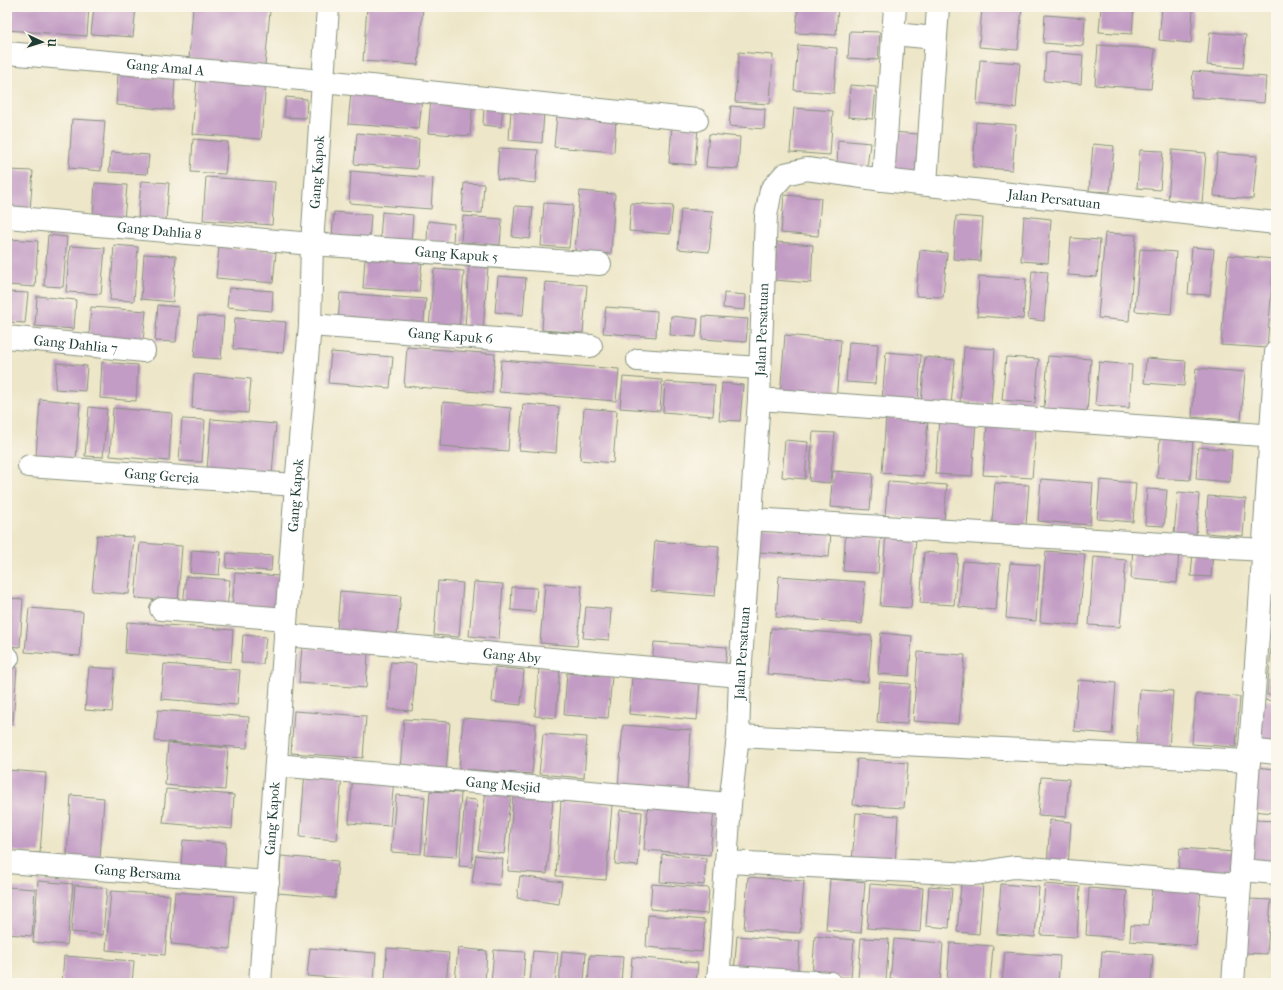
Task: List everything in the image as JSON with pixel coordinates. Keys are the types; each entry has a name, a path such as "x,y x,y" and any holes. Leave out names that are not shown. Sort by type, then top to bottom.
{"street":[{"name":"Gang Kapok","path":"260,983 285,627 310,325 312,244 328,7"},
{"path":"883,180 895,7"},
{"path":"926,184 938,7"},
{"path":"894,34 935,38"},
{"name":"Gang Amal A","path":"7,53 323,81 697,120"},
{"name":"Jalan Persatuan","path":"718,980 730,804 738,736 740,676 759,399 766,216 771,190 785,174 807,169 883,180 1276,223"},
{"name":"Gang Dahlia 8","path":"7,217 312,244"},
{"name":"Gang Kapuk 5","path":"312,244 600,264"},
{"name":"Gang Kapuk 6","path":"310,325 591,346"},
{"name":"Gang Dahlia 7","path":"7,337 144,351"},
{"path":"1233,983 1249,756 1267,637 1263,550 1273,435 1276,352"},
{"path":"638,360 760,368"},
{"path":"759,399 1273,435"},
{"name":"Gang Gereja","path":"28,466 296,485"},
{"path":"751,519 1263,550"},
{"name":"Gang Aby","path":"161,609 285,627 740,676"},
{"path":"738,736 1249,756 1276,753"},
{"name":"Gang Mesjid","path":"276,765 730,804"},
{"name":"Gang Bersama","path":"7,862 268,882"},
{"path":"726,862 973,874 1016,867 1240,877 1276,873"},
{"path":"718,980 830,983"}],"building":[{"path":"7,7 89,7 87,36 7,30"},
{"path":"94,7 136,7 133,37 91,34"},
{"path":"193,7 221,7 270,11 265,66 189,59"},
{"path":"367,7 423,7 418,65 363,61"},
{"path":"798,7 838,7 836,35 796,33"},
{"path":"982,7 1022,7 1018,50 979,47"},
{"path":"1087,7 1086,10 1062,8"},
{"path":"1101,7 1134,7 1132,34 1099,32"},
{"path":"1162,7 1193,9 1191,43 1159,40"},
{"path":"1045,15 1085,18 1083,46 1043,43"},
{"path":"850,31 880,32 878,60 848,58"},
{"path":"1210,32 1246,35 1243,68 1207,65"},
{"path":"798,45 837,48 834,93 794,90"},
{"path":"1098,45 1155,49 1151,89 1095,85"},
{"path":"739,52 773,55 770,104 735,102"},
{"path":"1046,52 1083,55 1081,84 1044,81"},
{"path":"980,60 1020,63 1016,108 977,104"},
{"path":"1193,71 1266,77 1264,103 1191,97"},
{"path":"118,74 175,79 173,110 116,105"},
{"path":"197,78 266,83 261,139 192,134"},
{"path":"850,85 876,87 873,119 848,117"},
{"path":"351,92 422,98 419,129 348,124"},
{"path":"286,97 307,99 306,118 284,117"},
{"path":"431,98 473,101 470,136 428,133"},
{"path":"484,105 503,107 501,127 483,125"},
{"path":"731,106 765,109 764,129 729,126"},
{"path":"794,108 833,111 830,155 790,152"},
{"path":"511,110 544,112 542,143 509,140"},
{"path":"557,115 616,119 614,152 554,147"},
{"path":"72,119 105,121 101,171 69,168"},
{"path":"976,122 1016,125 1012,170 973,167"},
{"path":"672,126 698,128 695,165 669,163"},
{"path":"892,132 918,134 915,176 889,174"},
{"path":"357,133 419,139 417,169 354,164"},
{"path":"709,134 740,137 738,169 706,167"},
{"path":"193,139 228,142 225,174 191,172"},
{"path":"838,140 870,143 867,168 837,165"},
{"path":"1093,144 1114,146 1110,192 1089,191"},
{"path":"499,148 538,150 536,183 497,179"},
{"path":"1140,150 1163,151 1160,190 1137,188"},
{"path":"1172,150 1206,153 1202,203 1168,200"},
{"path":"111,152 149,155 147,174 109,172"},
{"path":"1217,153 1257,156 1253,199 1214,196"},
{"path":"8,170 33,171 30,211 7,209"},
{"path":"351,171 433,178 431,209 349,203"},
{"path":"206,177 275,182 272,225 203,220"},
{"path":"141,181 169,183 166,220 138,218"},
{"path":"95,183 127,185 124,220 93,218"},
{"path":"464,183 484,184 482,213 462,212"},
{"path":"580,191 615,194 611,254 575,251"},
{"path":"784,195 821,198 818,236 781,233"},
{"path":"544,203 573,205 569,248 541,246"},
{"path":"631,203 673,206 670,234 629,231"},
{"path":"515,206 533,207 530,239 512,237"},
{"path":"681,209 713,211 709,252 678,249"},
{"path":"334,212 371,215 369,240 332,237"},
{"path":"382,212 413,215 411,242 380,240"},
{"path":"463,216 502,219 500,245 461,242"},
{"path":"956,216 983,218 980,261 953,259"},
{"path":"1024,216 1051,219 1048,263 1021,261"},
{"path":"428,221 454,224 453,243 427,241"},
{"path":"1105,233 1136,235 1129,321 1098,318"},
{"path":"48,235 67,237 63,287 44,286"},
{"path":"1071,238 1100,240 1097,277 1068,275"},
{"path":"7,239 38,241 35,287 7,285"},
{"path":"777,242 813,245 811,283 774,280"},
{"path":"114,245 138,247 134,301 110,300"},
{"path":"70,246 105,248 101,294 66,292"},
{"path":"219,247 276,252 273,283 216,278"},
{"path":"1192,247 1214,249 1210,295 1188,294"},
{"path":"1140,249 1176,252 1171,314 1135,311"},
{"path":"920,250 947,253 943,297 916,296"},
{"path":"144,254 176,256 173,302 141,299"},
{"path":"1228,255 1274,259 1267,348 1221,345"},
{"path":"365,259 422,263 419,292 363,288"},
{"path":"469,265 488,266 483,330 465,328"},
{"path":"434,269 464,271 459,329 429,327"},
{"path":"1032,271 1048,272 1044,321 1028,319"},
{"path":"498,276 526,278 523,315 495,312"},
{"path":"979,276 1026,279 1023,319 977,316"},
{"path":"545,282 587,285 583,333 542,330"},
{"path":"229,288 273,291 272,311 227,307"},
{"path":"7,292 28,293 25,323 7,322"},
{"path":"340,293 426,299 423,330 338,323"},
{"path":"724,293 746,295 745,310 723,308"},
{"path":"37,296 76,300 74,329 35,326"},
{"path":"158,305 179,307 176,342 155,341"},
{"path":"91,307 146,311 143,341 89,337"},
{"path":"606,307 657,311 656,337 603,333"},
{"path":"198,316 224,317 221,359 194,357"},
{"path":"671,316 698,319 696,337 670,335"},
{"path":"703,316 748,319 746,342 702,339"},
{"path":"235,318 286,322 283,353 233,349"},
{"path":"785,335 841,340 836,401 780,396"},
{"path":"849,342 878,344 875,384 846,382"},
{"path":"407,347 495,354 492,393 404,386"},
{"path":"964,347 995,349 991,404 960,402"},
{"path":"331,352 393,357 390,388 328,383"},
{"path":"886,352 921,355 918,404 882,401"},
{"path":"1048,356 1091,359 1087,412 1044,409"},
{"path":"925,357 955,360 951,406 921,404"},
{"path":"1006,357 1039,359 1035,403 1002,400"},
{"path":"1146,358 1186,361 1184,386 1144,383"},
{"path":"501,360 619,369 616,401 499,392"},
{"path":"102,362 138,365 136,401 100,398"},
{"path":"1099,362 1132,365 1129,408 1095,405"},
{"path":"57,363 87,366 85,391 55,389"},
{"path":"1196,368 1245,372 1241,421 1192,417"},
{"path":"194,374 251,379 248,413 192,408"},
{"path":"623,377 662,380 660,411 620,408"},
{"path":"665,382 715,385 713,416 663,412"},
{"path":"722,383 743,385 740,421 719,420"},
{"path":"40,399 80,403 76,459 36,456"},
{"path":"443,402 511,408 508,451 440,446"},
{"path":"523,404 559,407 556,453 519,450"},
{"path":"89,407 107,409 103,457 85,456"},
{"path":"113,408 172,413 169,461 110,456"},
{"path":"584,408 617,411 613,463 580,460"},
{"path":"886,417 928,420 923,476 882,473"},
{"path":"939,418 976,421 972,476 935,474"},
{"path":"182,419 205,420 202,462 179,461"},
{"path":"211,419 276,424 272,475 207,470"},
{"path":"987,425 1036,429 1032,478 983,475"},
{"path":"813,432 835,433 830,483 809,481"},
{"path":"1160,439 1193,441 1190,480 1157,478"},
{"path":"785,440 808,442 805,479 782,477"},
{"path":"1198,447 1232,450 1230,482 1196,479"},
{"path":"833,471 873,474 870,510 830,507"},
{"path":"1041,479 1093,483 1090,525 1038,521"},
{"path":"1100,480 1136,483 1133,522 1097,519"},
{"path":"888,481 947,485 944,520 885,516"},
{"path":"995,483 1029,485 1026,525 992,522"},
{"path":"1147,489 1167,490 1164,526 1145,525"},
{"path":"1178,492 1199,494 1196,536 1174,534"},
{"path":"1208,496 1246,499 1243,536 1205,533"},
{"path":"761,527 831,533 829,557 759,552"},
{"path":"846,530 881,533 878,573 843,571"},
{"path":"886,534 916,537 911,608 880,606"},
{"path":"97,535 134,537 129,594 92,591"},
{"path":"655,541 719,546 715,596 651,591"},
{"path":"140,543 182,546 178,601 135,598"},
{"path":"1133,546 1179,549 1177,583 1131,579"},
{"path":"192,550 221,552 219,575 190,573"},
{"path":"1046,551 1085,554 1079,625 1040,622"},
{"path":"924,552 958,555 954,605 920,603"},
{"path":"1193,552 1213,553 1211,577 1191,576"},
{"path":"227,553 272,556 271,571 226,568"},
{"path":"1094,557 1126,560 1120,627 1089,625"},
{"path":"1270,558 1276,558 1276,589 1268,588"},
{"path":"963,561 1000,564 996,610 959,607"},
{"path":"1010,563 1040,565 1036,621 1006,618"},
{"path":"235,573 280,576 277,612 232,608"},
{"path":"186,576 230,580 227,609 183,606"},
{"path":"779,576 865,582 862,624 776,617"},
{"path":"438,581 463,583 459,637 434,635"},
{"path":"474,582 503,584 499,639 469,636"},
{"path":"545,583 582,586 577,646 540,643"},
{"path":"512,587 537,588 535,612 511,610"},
{"path":"340,591 401,596 397,635 337,630"},
{"path":"7,598 23,599 20,647 7,646"},
{"path":"586,607 611,609 609,640 583,638"},
{"path":"29,608 83,612 80,656 25,652"},
{"path":"127,622 233,630 231,662 125,653"},
{"path":"771,628 872,636 868,682 767,674"},
{"path":"881,633 912,636 909,676 878,674"},
{"path":"243,635 266,637 263,664 241,663"},
{"path":"654,642 727,647 725,669 652,664"},
{"path":"302,647 368,652 366,688 299,683"},
{"path":"1271,649 1276,649 1276,695 1267,695"},
{"path":"918,652 965,655 959,724 913,721"},
{"path":"391,662 416,664 412,711 388,709"},
{"path":"164,664 240,670 237,705 161,699"},
{"path":"7,666 17,667 13,724 7,723"},
{"path":"89,667 115,669 112,712 85,710"},
{"path":"495,667 524,670 521,705 492,702"},
{"path":"539,667 560,669 556,718 535,716"},
{"path":"567,673 612,677 608,718 564,715"},
{"path":"632,677 700,682 697,720 629,714"},
{"path":"1078,680 1116,683 1112,734 1074,731"},
{"path":"880,682 910,684 907,724 877,722"},
{"path":"1140,689 1173,691 1169,748 1136,746"},
{"path":"1196,694 1240,697 1236,747 1192,744"},
{"path":"1260,700 1276,701 1276,749 1257,748"},
{"path":"158,710 249,717 247,748 155,741"},
{"path":"294,711 366,716 363,758 291,753"},
{"path":"463,718 536,724 532,774 459,769"},
{"path":"404,719 450,722 446,773 400,769"},
{"path":"623,725 691,730 687,792 618,787"},
{"path":"543,734 587,737 584,778 539,774"},
{"path":"168,743 228,748 225,790 165,785"},
{"path":"857,759 908,763 904,808 853,805"},
{"path":"1254,767 1276,769 1276,813 1250,811"},
{"path":"7,770 46,773 40,853 7,851"},
{"path":"305,771 342,774 337,840 300,837"},
{"path":"353,774 394,778 390,826 349,823"},
{"path":"1041,777 1069,779 1066,817 1038,815"},
{"path":"166,789 234,795 232,829 163,823"},
{"path":"486,790 511,793 504,854 478,850"},
{"path":"430,791 461,793 457,857 425,855"},
{"path":"71,795 104,798 100,859 67,857"},
{"path":"396,795 425,797 421,854 391,852"},
{"path":"513,796 553,799 547,874 508,871"},
{"path":"465,799 477,800 472,867 459,866"},
{"path":"561,801 612,805 606,880 556,876"},
{"path":"648,805 714,810 710,855 644,850"},
{"path":"620,810 642,812 638,866 615,864"},
{"path":"856,813 898,816 895,866 852,862"},
{"path":"1050,820 1071,822 1068,867 1047,866"},
{"path":"1255,820 1276,821 1276,863 1252,861"},
{"path":"183,840 226,843 224,869 181,866"},
{"path":"1180,848 1235,852 1233,877 1178,873"},
{"path":"662,854 706,858 704,885 660,882"},
{"path":"476,855 503,859 500,885 472,882"},
{"path":"281,856 338,861 335,898 278,893"},
{"path":"520,876 562,882 559,904 517,898"},
{"path":"748,877 804,881 800,933 744,929"},
{"path":"830,879 865,882 861,933 826,930"},
{"path":"38,881 73,884 67,945 33,942"},
{"path":"961,883 983,884 979,934 957,932"},
{"path":"652,884 709,888 707,914 650,909"},
{"path":"870,884 923,888 920,932 867,928"},
{"path":"1001,884 1039,887 1035,937 997,934"},
{"path":"1045,884 1080,887 1077,937 1041,935"},
{"path":"75,885 107,888 103,935 71,932"},
{"path":"929,886 952,888 949,928 926,926"},
{"path":"7,887 35,889 32,936 7,934"},
{"path":"1089,888 1127,891 1123,938 1086,935"},
{"path":"1152,888 1201,889 1196,946 1130,941 1131,925 1149,926"},
{"path":"111,891 170,895 165,955 106,950"},
{"path":"175,892 234,896 230,949 171,944"},
{"path":"1250,899 1271,900 1267,954 1246,953"},
{"path":"648,915 705,920 702,952 646,947"},
{"path":"737,936 800,941 797,978 734,973"},
{"path":"815,936 854,940 851,978 812,975"},
{"path":"861,938 889,939 886,981 858,979"},
{"path":"894,939 943,943 940,983 890,979"},
{"path":"950,943 993,946 990,983 947,980"},
{"path":"310,948 376,953 374,981 307,976"},
{"path":"387,948 449,953 446,983 385,981"},
{"path":"458,948 487,951 485,983 455,982"},
{"path":"494,950 525,952 523,983 491,983"},
{"path":"533,951 558,953 555,983 530,983"},
{"path":"562,951 586,953 584,983 559,983"},
{"path":"1102,951 1153,955 1151,983 1100,983"},
{"path":"1005,952 1060,956 1058,983 1002,983"},
{"path":"590,955 623,957 621,983 588,983"},
{"path":"64,956 134,961 132,983 62,983"},
{"path":"632,957 698,963 696,983 630,983"}]}
